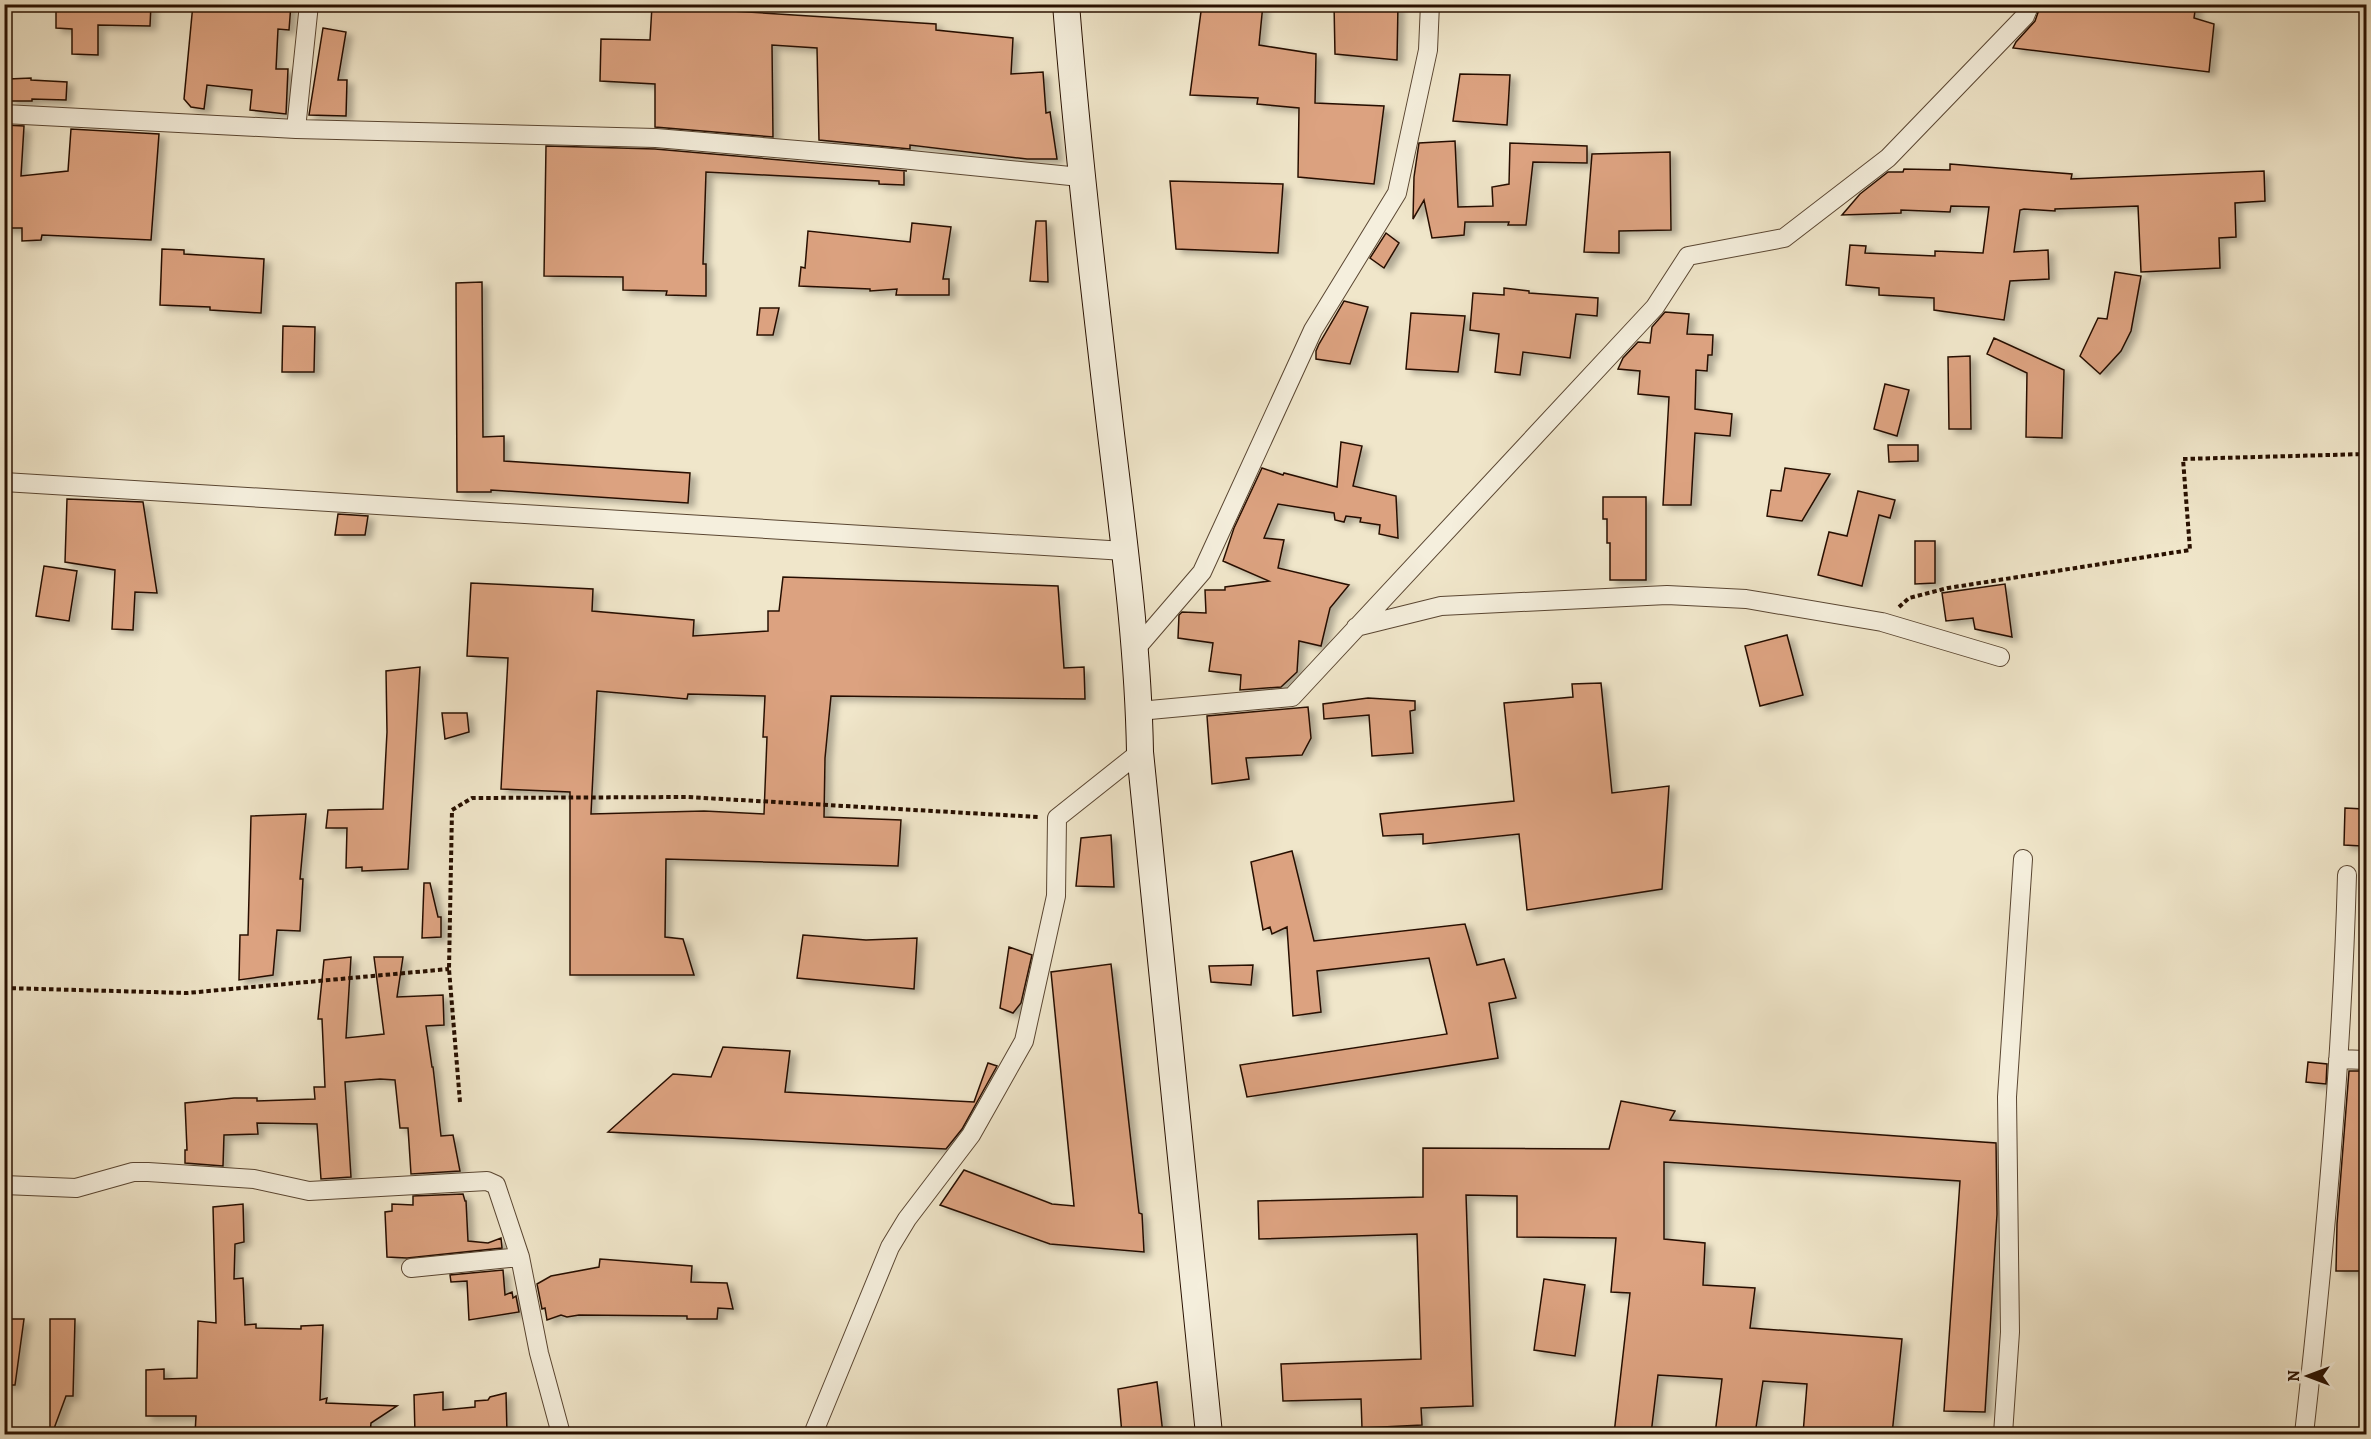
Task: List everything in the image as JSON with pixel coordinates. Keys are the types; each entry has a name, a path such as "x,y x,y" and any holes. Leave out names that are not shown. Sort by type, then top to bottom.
{"main road":[{"path":"1066,4 1080,177 1125,551 1139,711 1140,752 1209,1434"}],"street":[{"path":"296,129 309,4"},
{"path":"1134,651 1202,572 1313,330 1397,194 1428,50 1430,4"},
{"path":"1139,711 1292,697 1655,307 1689,256 1784,238 1888,158 2025,16 2030,4"},
{"path":"4,114 296,129 656,138 1080,177"},
{"path":"4,482 1125,551"},
{"path":"1356,627 1441,606 1667,595 1746,599 1882,622 2000,657"},
{"path":"820,1433 890,1247 907,1219 971,1135 1024,1041 1056,896 1057,818 1140,752"},
{"path":"2003,1434 2010,1332 2007,1097 2023,859"},
{"path":"2304,1434 2318,1313 2344,991 2347,875"},
{"path":"2338,1059 2367,1060"},
{"path":"4,1185 76,1188 133,1172 254,1179 309,1191 488,1181 495,1185 520,1257 539,1353 561,1434"},
{"path":"411,1268 520,1257"}],"path":[{"path":"1882,622 1909,598 1948,588 2190,550 2183,459 2367,454"},
{"path":"460,1102 449,969 452,810 472,798 687,797 1057,818"},
{"path":"4,988 187,993 449,969"}],"building":[{"path":"96,4 151,4 150,26 98,25 98,55 72,54 72,29 56,28 56,5 96,6"},
{"path":"193,4 291,4 289,30 278,29 276,69 288,69 286,114 250,110 252,90 207,85 204,109 191,107 184,99"},
{"path":"1202,4 1263,4 1259,45 1316,54 1315,103 1384,106 1374,184 1298,177 1299,108 1257,104 1258,98 1190,95"},
{"path":"1334,4 1398,4 1397,60 1335,54"},
{"path":"2041,4 2196,4 2194,18 2214,24 2209,72 2013,48 2035,21"},
{"path":"652,6 936,24 936,30 1013,38 1011,74 1043,72 1046,113 1050,112 1057,159 1027,159 910,145 910,149 819,140 817,48 772,45 773,137 655,127 655,84 600,81 601,39 650,40"},
{"path":"323,28 346,32 338,80 347,80 346,116 309,115"},
{"path":"1460,74 1510,75 1507,125 1453,121"},
{"path":"31,78 31,80 67,82 66,100 10,101 9,79"},
{"path":"4,125 24,126 21,176 68,171 71,129 159,134 151,240 42,235 41,240 22,241 22,228 4,228"},
{"path":"1455,141 1458,207 1493,206 1492,187 1509,184 1510,143 1587,146 1587,163 1533,162 1526,225 1508,225 1509,222 1465,222 1464,235 1432,238 1424,200 1413,219 1414,177 1419,143"},
{"path":"546,146 655,149 907,171 904,171 904,185 879,184 879,181 706,172 703,264 706,264 706,296 666,295 667,291 623,290 623,277 544,276"},
{"path":"1670,152 1671,230 1619,231 1619,253 1584,252 1592,154"},
{"path":"1950,164 2072,174 2071,179 2264,171 2265,201 2235,203 2236,237 2219,238 2220,268 2141,272 2138,206 2055,209 2055,211 2020,210 2014,252 2048,250 2049,279 2010,281 2004,320 1934,310 1934,298 1879,295 1879,288 1846,285 1850,245 1866,246 1865,253 1935,256 1935,251 1983,253 1989,207 1951,206 1950,212 1901,210 1901,213 1842,215 1860,194 1888,172 1903,172 1904,169 1950,170"},
{"path":"1170,181 1283,184 1278,253 1176,249"},
{"path":"1036,221 1046,221 1048,282 1030,281"},
{"path":"912,223 951,227 943,279 949,279 949,295 896,295 897,289 870,291 870,289 799,286 801,267 805,268 808,231 910,242"},
{"path":"1386,233 1399,243 1384,268 1370,258"},
{"path":"162,249 184,250 184,254 264,259 261,313 210,310 210,307 160,305"},
{"path":"2115,272 2141,276 2131,331 2121,351 2100,374 2080,356 2098,318 2107,319"},
{"path":"482,282 483,437 504,436 504,461 690,473 688,503 491,490 491,492 457,492 456,283"},
{"path":"1504,288 1529,291 1529,293 1598,298 1597,316 1576,314 1570,358 1523,352 1520,375 1495,372 1499,334 1470,330 1473,293 1504,295"},
{"path":"1344,301 1368,307 1350,364 1316,359 1319,344"},
{"path":"760,308 779,308 773,335 757,335"},
{"path":"1665,312 1689,314 1687,334 1713,335 1712,355 1708,355 1707,371 1696,370 1695,409 1732,414 1730,436 1695,433 1691,505 1663,505 1669,397 1638,394 1640,371 1618,369 1623,358 1638,342 1650,343 1652,327"},
{"path":"1411,313 1465,316 1458,372 1406,369"},
{"path":"283,326 315,327 314,372 282,372"},
{"path":"1994,338 2064,370 2062,438 2026,437 2027,373 1987,354"},
{"path":"1970,356 1971,429 1949,429 1948,357"},
{"path":"1885,384 1909,390 1897,436 1874,429"},
{"path":"1341,442 1362,446 1353,486 1396,496 1398,538 1379,534 1380,525 1360,522 1361,518 1346,516 1344,522 1335,520 1334,513 1278,504 1264,538 1284,540 1278,568 1349,585 1330,608 1321,646 1299,641 1297,672 1281,687 1240,690 1241,675 1209,671 1213,643 1178,638 1179,615 1182,612 1206,613 1205,590 1225,590 1225,587 1269,581 1223,561 1234,528 1262,468 1337,487"},
{"path":"1888,445 1918,445 1918,461 1889,462"},
{"path":"1785,468 1830,474 1802,521 1767,516 1771,490 1781,491"},
{"path":"1858,491 1895,500 1890,518 1879,515 1862,586 1818,575 1829,532 1847,536"},
{"path":"1603,497 1646,497 1646,580 1610,580 1610,543 1607,543 1607,519 1603,519"},
{"path":"67,499 143,502 157,593 135,592 133,630 112,629 115,570 65,562"},
{"path":"338,514 368,516 365,535 335,535"},
{"path":"1915,541 1935,541 1935,583 1915,584"},
{"path":"44,566 77,571 69,621 36,616"},
{"path":"783,577 1058,586 1064,668 1084,667 1085,699 831,696 825,758 824,817 901,820 898,866 666,859 665,937 683,939 694,975 570,975 570,792 501,789 508,658 467,656 471,583 593,589 592,611 694,620 693,636 768,631 768,611 779,611","holes":["597,691 687,699 688,694 765,696 763,737 767,737 764,814 704,811 591,814"]},
{"path":"2005,584 2012,637 1975,629 1973,618 1946,621 1942,593"},
{"path":"1787,635 1803,695 1760,706 1745,646"},
{"path":"420,667 408,869 362,871 362,867 346,868 347,828 326,828 328,810 383,809 387,732 386,671"},
{"path":"1601,683 1612,793 1669,786 1662,889 1527,910 1519,834 1423,844 1423,834 1383,836 1380,814 1514,801 1504,703 1573,697 1572,684"},
{"path":"1368,698 1415,701 1415,710 1410,711 1413,753 1372,756 1369,715 1324,719 1323,704"},
{"path":"1308,707 1311,738 1302,755 1246,758 1249,779 1212,784 1207,716"},
{"path":"442,713 467,713 469,732 445,739"},
{"path":"2345,808 2363,809 2362,846 2344,845"},
{"path":"306,814 300,879 303,879 300,931 277,930 273,975 239,980 240,935 248,935 251,816"},
{"path":"1111,835 1114,887 1076,886 1081,838"},
{"path":"1292,851 1314,941 1465,924 1477,965 1504,959 1516,998 1489,1003 1498,1058 1247,1097 1240,1065 1447,1034 1429,958 1317,971 1321,1012 1293,1016 1287,927 1272,934 1270,927 1263,930 1251,862"},
{"path":"424,883 430,883 438,917 441,917 441,937 422,938"},
{"path":"803,935 866,940 917,938 914,989 797,978"},
{"path":"1009,947 1032,955 1021,1003 1013,1013 1000,1008"},
{"path":"351,957 346,1038 384,1034 374,957 403,957 397,997 443,995 444,1025 426,1026 441,1136 453,1135 460,1171 411,1174 408,1128 400,1128 395,1080 380,1079 345,1082 351,1177 321,1179 317,1124 257,1123 258,1134 224,1135 223,1166 185,1163 185,1150 187,1150 185,1103 234,1098 257,1098 257,1101 315,1099 314,1087 325,1087 322,1019 318,1019 324,960"},
{"path":"1111,964 1139,1213 1142,1214 1144,1252 1050,1244 940,1205 964,1170 1052,1204 1074,1206 1051,972"},
{"path":"1253,965 1251,985 1211,982 1209,966"},
{"path":"723,1047 790,1051 785,1092 974,1102 988,1063 997,1066 962,1129 946,1149 608,1132 673,1074 711,1077"},
{"path":"2308,1062 2327,1064 2326,1084 2306,1082"},
{"path":"2349,1071 2367,1071 2366,1271 2336,1271 2337,1224"},
{"path":"1621,1101 1675,1111 1670,1120 1996,1143 1997,1214 1985,1412 1944,1411 1960,1181 1664,1162 1664,1239 1705,1243 1703,1285 1755,1288 1750,1328 1902,1339 1892,1434 1803,1434 1807,1384 1763,1381 1755,1434 1715,1434 1722,1379 1658,1375 1651,1434 1614,1434 1630,1293 1611,1292 1616,1238 1517,1237 1517,1196 1466,1195 1473,1406 1421,1408 1422,1425 1362,1428 1361,1399 1283,1401 1281,1364 1421,1359 1417,1234 1259,1239 1258,1201 1423,1197 1423,1148 1609,1149"},
{"path":"463,1194 466,1201 468,1241 488,1243 501,1238 502,1248 407,1258 387,1257 385,1212 392,1211 392,1204 413,1205 413,1196"},
{"path":"243,1204 244,1242 235,1244 234,1279 243,1278 245,1325 256,1324 256,1328 301,1329 301,1326 323,1325 320,1400 327,1398 326,1403 397,1406 371,1423 370,1434 195,1434 196,1416 146,1416 146,1370 164,1369 164,1379 197,1378 198,1321 216,1323 213,1207"},
{"path":"600,1259 692,1266 691,1282 727,1283 733,1309 718,1308 717,1319 687,1319 687,1316 579,1315 567,1317 561,1315 547,1320 545,1308 542,1309 537,1284 551,1276 599,1267"},
{"path":"503,1270 505,1295 512,1292 513,1298 516,1296 519,1312 469,1320 467,1281 451,1282 450,1275"},
{"path":"1544,1279 1585,1285 1575,1356 1534,1350"},
{"path":"4,1319 24,1319 15,1385 4,1385"},
{"path":"50,1319 75,1319 73,1396 66,1396 52,1434 50,1434"},
{"path":"1157,1382 1163,1434 1122,1434 1118,1389"},
{"path":"443,1392 443,1410 475,1407 475,1401 488,1400 490,1397 506,1393 507,1434 476,1434 476,1428 444,1428 444,1434 415,1434 414,1395"}]}
